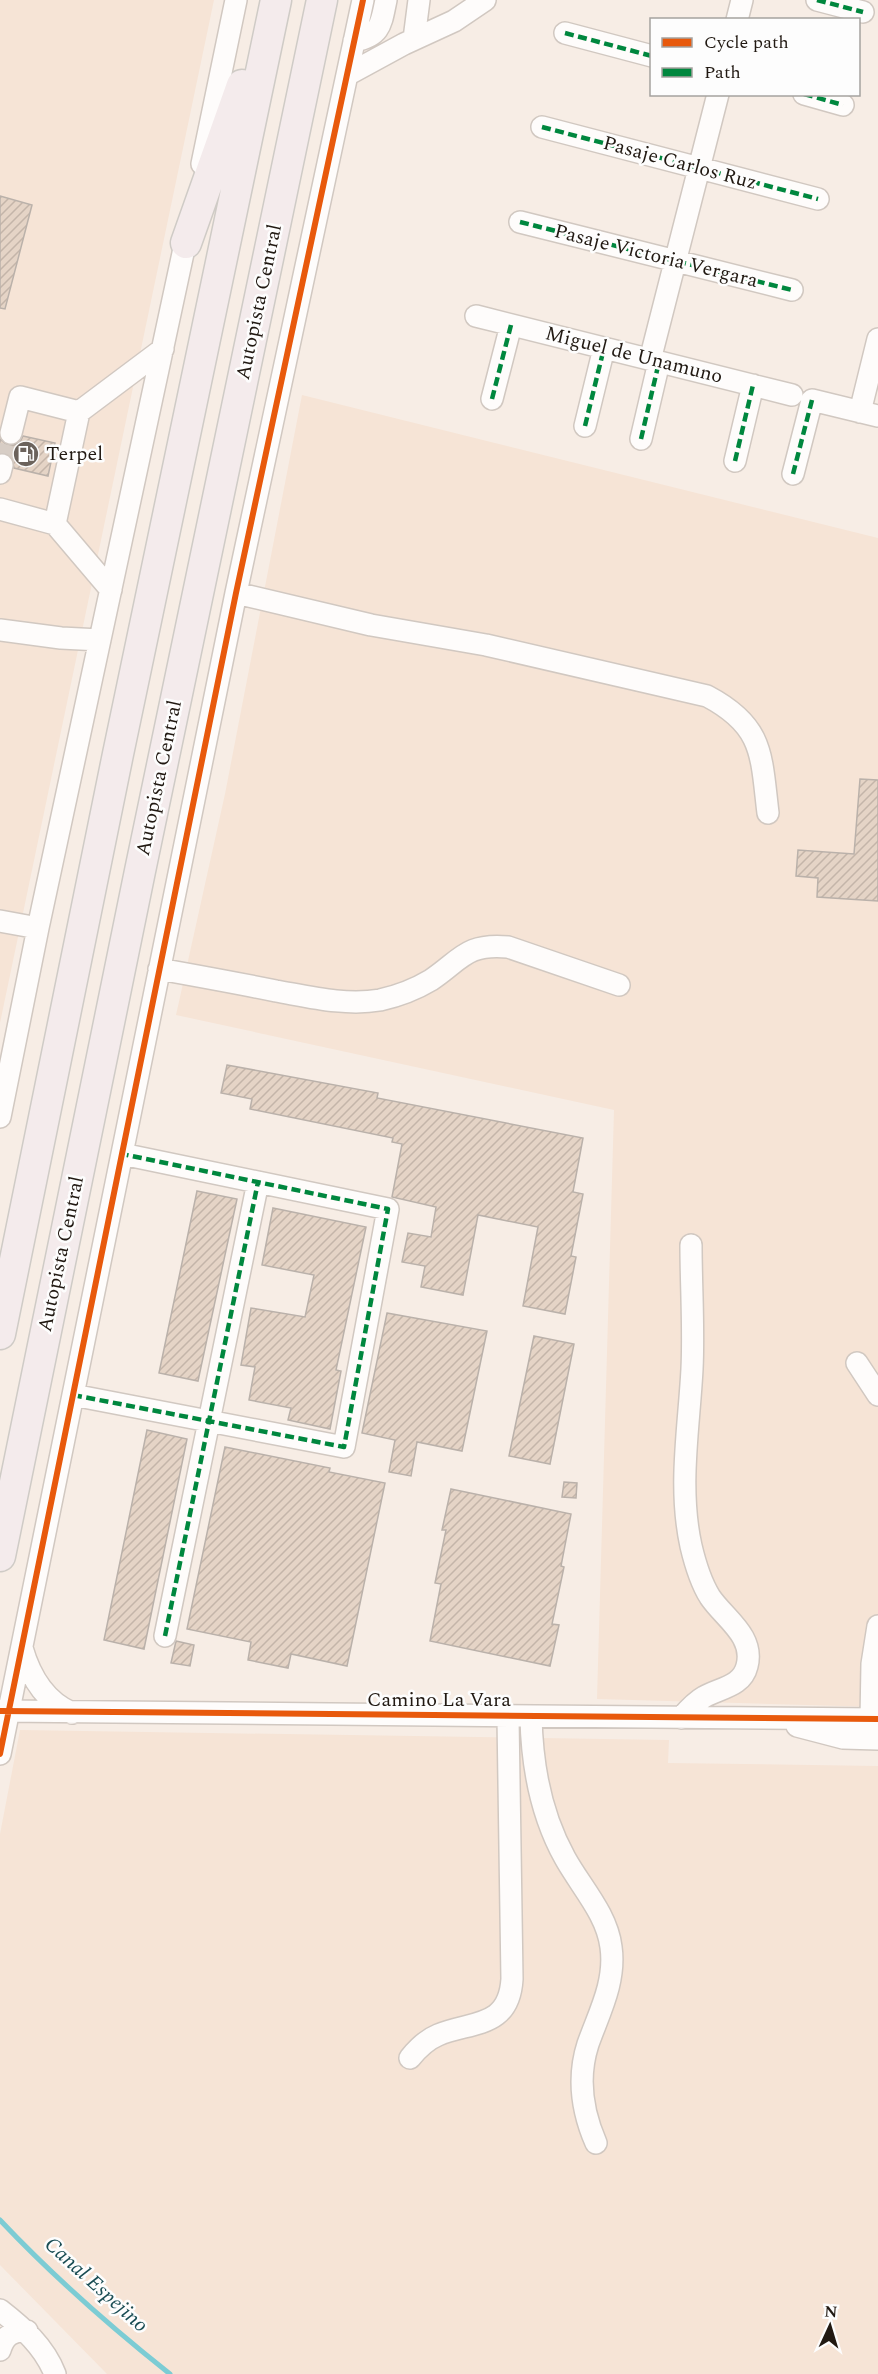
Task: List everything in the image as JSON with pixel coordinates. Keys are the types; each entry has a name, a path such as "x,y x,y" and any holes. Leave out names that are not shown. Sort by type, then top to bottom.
{"highway":[{"name":"Autopista Central","path":"0,1556 142,859 322,0"},
{"path":"186,243 244,78 275,5"},
{"path":"0,1334 275,5"}],"street":[{"path":"0,1117 38,928 186,243 236,0"},
{"path":"0,1754 4,1711 22,1646 236,593 363,0"},
{"path":"354,41 368,39 377,31 386,0"},
{"path":"414,39 419,0"},
{"path":"347,75 414,39 454,21 485,0"},
{"path":"738,18 742,0"},
{"path":"817,0 863,12"},
{"path":"565,33 650,56"},
{"path":"641,439 676,261 717,96"},
{"path":"811,96 843,105"},
{"name":"Pasaje Carlos Ruz","path":"542,127 818,199"},
{"name":"Pasaje Victoria Vergara","path":"520,222 792,290"},
{"name":"Miguel de Unamuno","path":"476,316 792,395"},
{"path":"492,399 511,325"},
{"path":"794,474 812,400 869,414 878,339"},
{"path":"585,426 604,348"},
{"path":"55,524 79,412 163,350"},
{"path":"735,461 753,385"},
{"path":"11,433 20,397 79,412"},
{"path":"0,509 55,524 111,590"},
{"path":"236,593 371,625 497,648 707,696 734,713 754,738 761,753 768,813"},
{"path":"0,630 61,638 100,640"},
{"path":"0,921 38,928"},
{"path":"159,969 321,999 361,1002 381,1000 408,992 430,980 466,953 497,945 619,985"},
{"path":"73,1395 344,1447 388,1209 122,1154"},
{"path":"165,1636 258,1182"},
{"path":"681,1718 696,1702 737,1682 747,1666 747,1655 741,1635 729,1616 711,1598 704,1586 693,1555 686,1518 684,1471 692,1366 691,1245"},
{"path":"857,1363 878,1395"},
{"path":"876,1726 872,1664 878,1626"},
{"path":"22,1646 31,1672 42,1691 56,1704 73,1713"},
{"name":"Camino La Vara","path":"4,1711 767,1719 876,1726"},
{"path":"410,2058 425,2042 436,2036 472,2026 493,2017 500,2011 509,1996 512,1979 508,1717"},
{"path":"531,1717 535,1767 547,1815 564,1856 603,1921 611,1943 609,1982 597,2025 588,2045 582,2078 585,2111 596,2143"},
{"path":"0,2310 27,2331 46,2355 55,2374"},
{"path":"0,2350 3,2342 11,2333 27,2331"}],"shaded area":[{"path":"0,0 214,0 0,1023"},
{"path":"302,395 878,538 878,1707 597,1699 614,1110 176,1015 225,794"},
{"path":"20,1730 669,1740 668,1763 878,1766 878,2374 107,2374 0,2265 0,1834"}],"building":[{"path":"0,196 32,205 5,309 0,308"},
{"name":"Terpel","path":"23,436 55,443 48,476 14,468 11,456 0,453 0,439 7,445 14,445 20,442"},
{"path":"860,779 878,780 878,901 817,897 818,878 796,876 798,850 854,854"},
{"path":"227,1065 378,1093 377,1098 583,1138 573,1192 583,1194 571,1256 576,1257 565,1314 523,1306 538,1227 478,1215 463,1295 421,1287 425,1266 402,1262 408,1233 431,1237 436,1207 392,1197 402,1144 392,1142 393,1138 250,1109 252,1099 221,1093"},
{"path":"197,1191 237,1199 198,1381 159,1373"},
{"path":"273,1208 366,1227 336,1370 341,1371 330,1429 288,1420 291,1408 249,1400 255,1367 241,1365 251,1308 305,1317 314,1275 262,1265"},
{"path":"387,1313 487,1331 462,1451 417,1442 411,1476 389,1472 395,1440 362,1433"},
{"path":"534,1336 574,1344 550,1464 509,1456"},
{"path":"147,1430 187,1439 144,1649 104,1640"},
{"path":"225,1447 330,1468 329,1472 385,1483 347,1666 291,1654 288,1668 248,1660 251,1642 187,1629"},
{"path":"564,1482 577,1483 576,1498 562,1497"},
{"path":"451,1489 571,1514 561,1566 564,1567 552,1624 559,1625 550,1666 430,1641 441,1584 435,1583 446,1530 442,1530"},
{"path":"176,1641 194,1645 190,1666 171,1663"}],"waterway":[{"name":"Canal Espejino","path":"0,2220 82,2300 170,2374"}],"tunnel":[{"path":"2,465 11,433"}],"marked path":[{"path":"817,0 863,12"},
{"path":"565,33 650,55"},
{"path":"811,96 843,105"},
{"path":"542,127 818,199"},
{"path":"520,222 792,290"},
{"path":"492,399 511,325"},
{"path":"585,426 604,348"},
{"path":"641,439 659,362"},
{"path":"735,461 753,385"},
{"path":"793,474 812,400"},
{"path":"73,1395 344,1447 388,1209 122,1154"},
{"path":"165,1636 258,1182"}],"cycle path":[{"path":"0,1754 236,593 363,0"},
{"path":"0,1711 878,1719"}],"place":[{"name":"Terpel","path":"26,454"}]}
